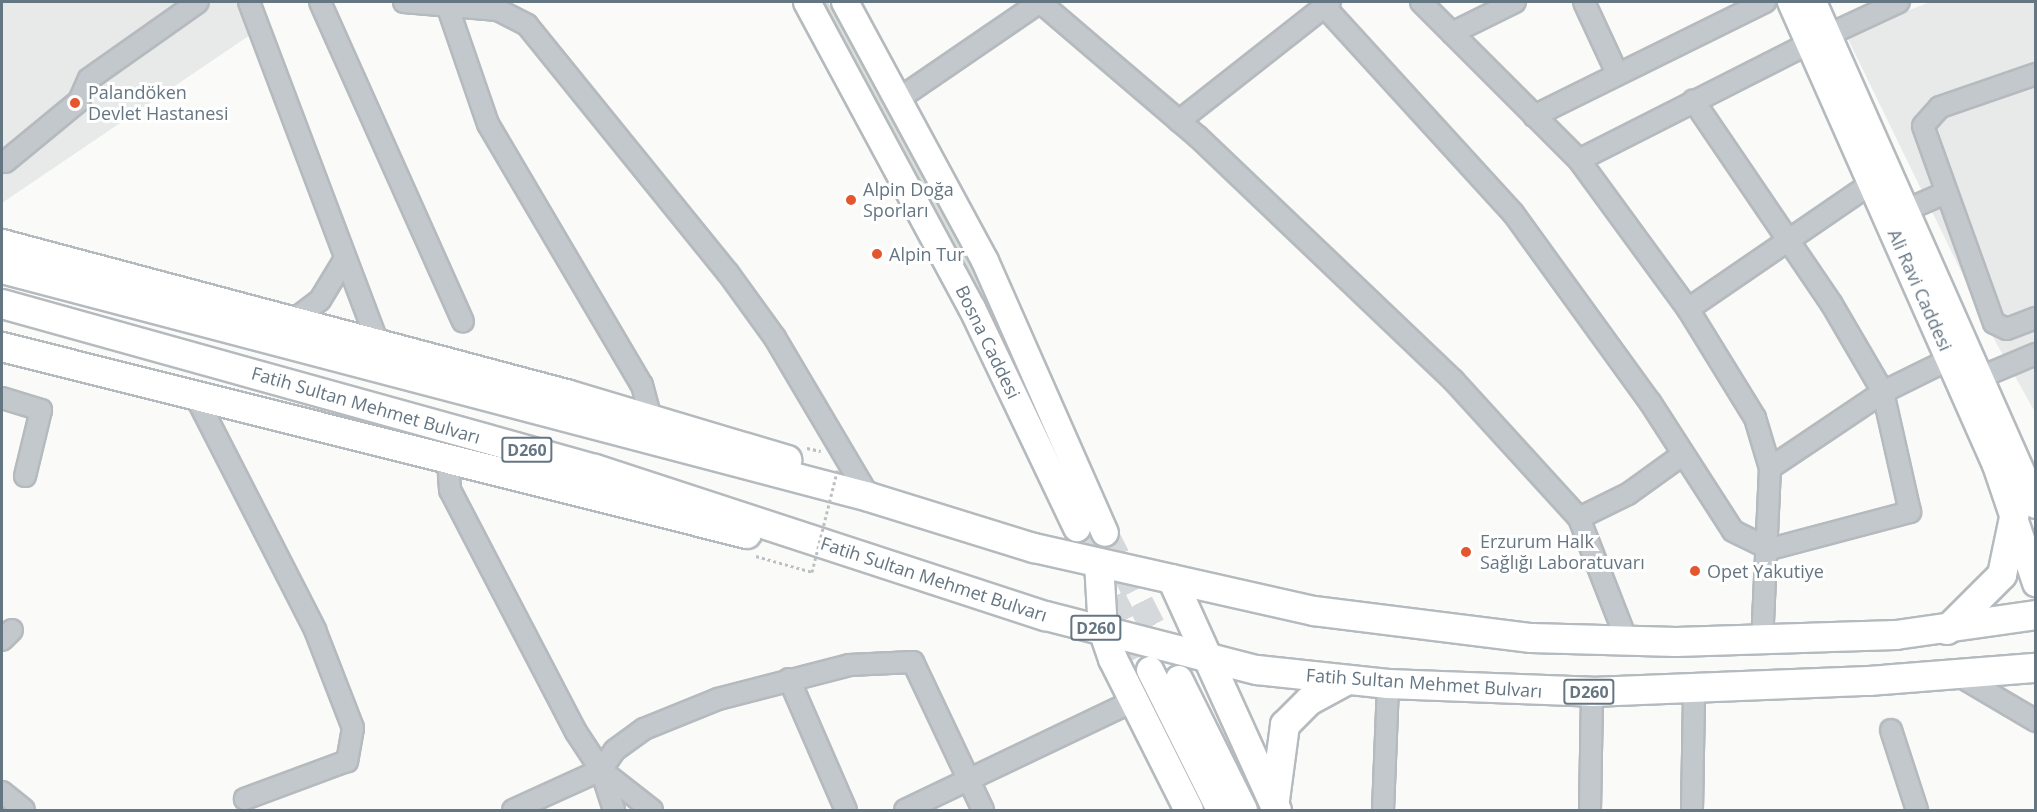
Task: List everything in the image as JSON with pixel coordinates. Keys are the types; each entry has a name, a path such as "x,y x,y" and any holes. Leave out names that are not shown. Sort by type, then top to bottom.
{"highway":[{"path":"2,244 380,348 750,446 864,496"},
{"name":"Fatih Sultan Mehmet Bulvarı","path":"2,269 864,496 1100,563 1383,622 1628,641 1762,641 1947,630 2036,615"},
{"name":"Fatih Sultan Mehmet Bulvarı","path":"2,304 595,469 791,533 1104,630 1208,657 1346,681 1592,692 1694,690 2036,668"},
{"path":"2,347 730,534 791,533"},
{"path":"1947,630 2002,575 2029,500"},
{"path":"1100,563 1104,630 1134,701 1189,810"},
{"path":"1172,579 1275,808"},
{"path":"1275,808 1285,726 1309,701 1346,681"}],"main road":[{"name":"Bosna Caddesi","path":"807,2 972,308 1077,528"},
{"path":"844,2 985,261 1105,533"},
{"name":"Ali Ravi Caddesi","path":"1791,2 1819,39 1904,211 1981,377 2029,500 2036,583"},
{"name":"Ali Ravi Caddesi","path":"1813,2 1819,39 1872,183 1950,359 2029,500"},
{"path":"1150,669 1220,810"},
{"path":"1179,679 1244,810"}],"street":[{"path":"5,162 79,101 89,79 198,2"},
{"path":"249,2 343,262 380,348"},
{"path":"320,2 463,321"},
{"path":"404,2 498,10 527,25 728,273 775,338 864,496"},
{"path":"897,100 1040,2 1179,121 1453,380 1579,518 1628,641"},
{"path":"1421,2 1579,160 1688,309 1755,418 1770,468 1770,549 1762,641"},
{"path":"1452,33 1515,2"},
{"path":"1584,2 1616,71"},
{"path":"1534,116 1616,71 1766,2"},
{"path":"1579,160 1693,100 1899,2"},
{"path":"1179,121 1327,3 1513,213 1733,531 1770,549 1910,512 1883,392 1787,238 1693,100"},
{"path":"446,4 493,134 642,386 651,418"},
{"path":"2036,74 1940,107 1927,117 1923,126 1943,194 1994,323 2012,329 2036,318"},
{"path":"1688,309 1787,238 1872,183"},
{"path":"1904,211 1943,194"},
{"path":"291,322 320,300 343,262"},
{"path":"1981,377 2036,354"},
{"path":"1770,468 1883,392 1950,359"},
{"path":"196,397 315,630 353,728 347,761 245,799"},
{"path":"2,398 41,410 25,476"},
{"path":"1579,518 1628,494 1682,455"},
{"path":"448,461 450,490 576,732 601,770 614,810"},
{"path":"513,810 544,804 601,770 615,750 644,729 789,679 849,665 914,662 967,781 983,810"},
{"path":"1956,674 2036,721"},
{"path":"789,679 846,810"},
{"path":"1383,810 1388,684"},
{"path":"1692,810 1694,690"},
{"path":"1590,810 1592,692"},
{"path":"905,810 1134,701"},
{"path":"1891,730 1917,810"},
{"path":"601,770 652,810"},
{"path":"2,792 24,810"}],"path":[{"path":"746,554 812,572 838,468"}],"shaded area":[{"name":"Palandöken Devlet Hastanesi","path":"2,2 244,2 256,31 2,203"},
{"path":"822,2 828,2 971,263 1083,514 967,269"},
{"path":"1930,2 2035,2 2035,412 1994,339 1846,35"}],"tunnel":[{"path":"1077,528 1150,670"},
{"path":"1105,533 1179,679"}],"place":[{"name":"Palandöken Devlet Hastanesi","path":"75,103"},
{"name":"Alpin Doğa Sporları","path":"851,200"},
{"name":"Alpin Tur","path":"877,254"},
{"name":"Erzurum Halk Sağlığı Laboratuvarı","path":"1466,552"},
{"name":"Opet Yakutiye","path":"1695,571"}]}
